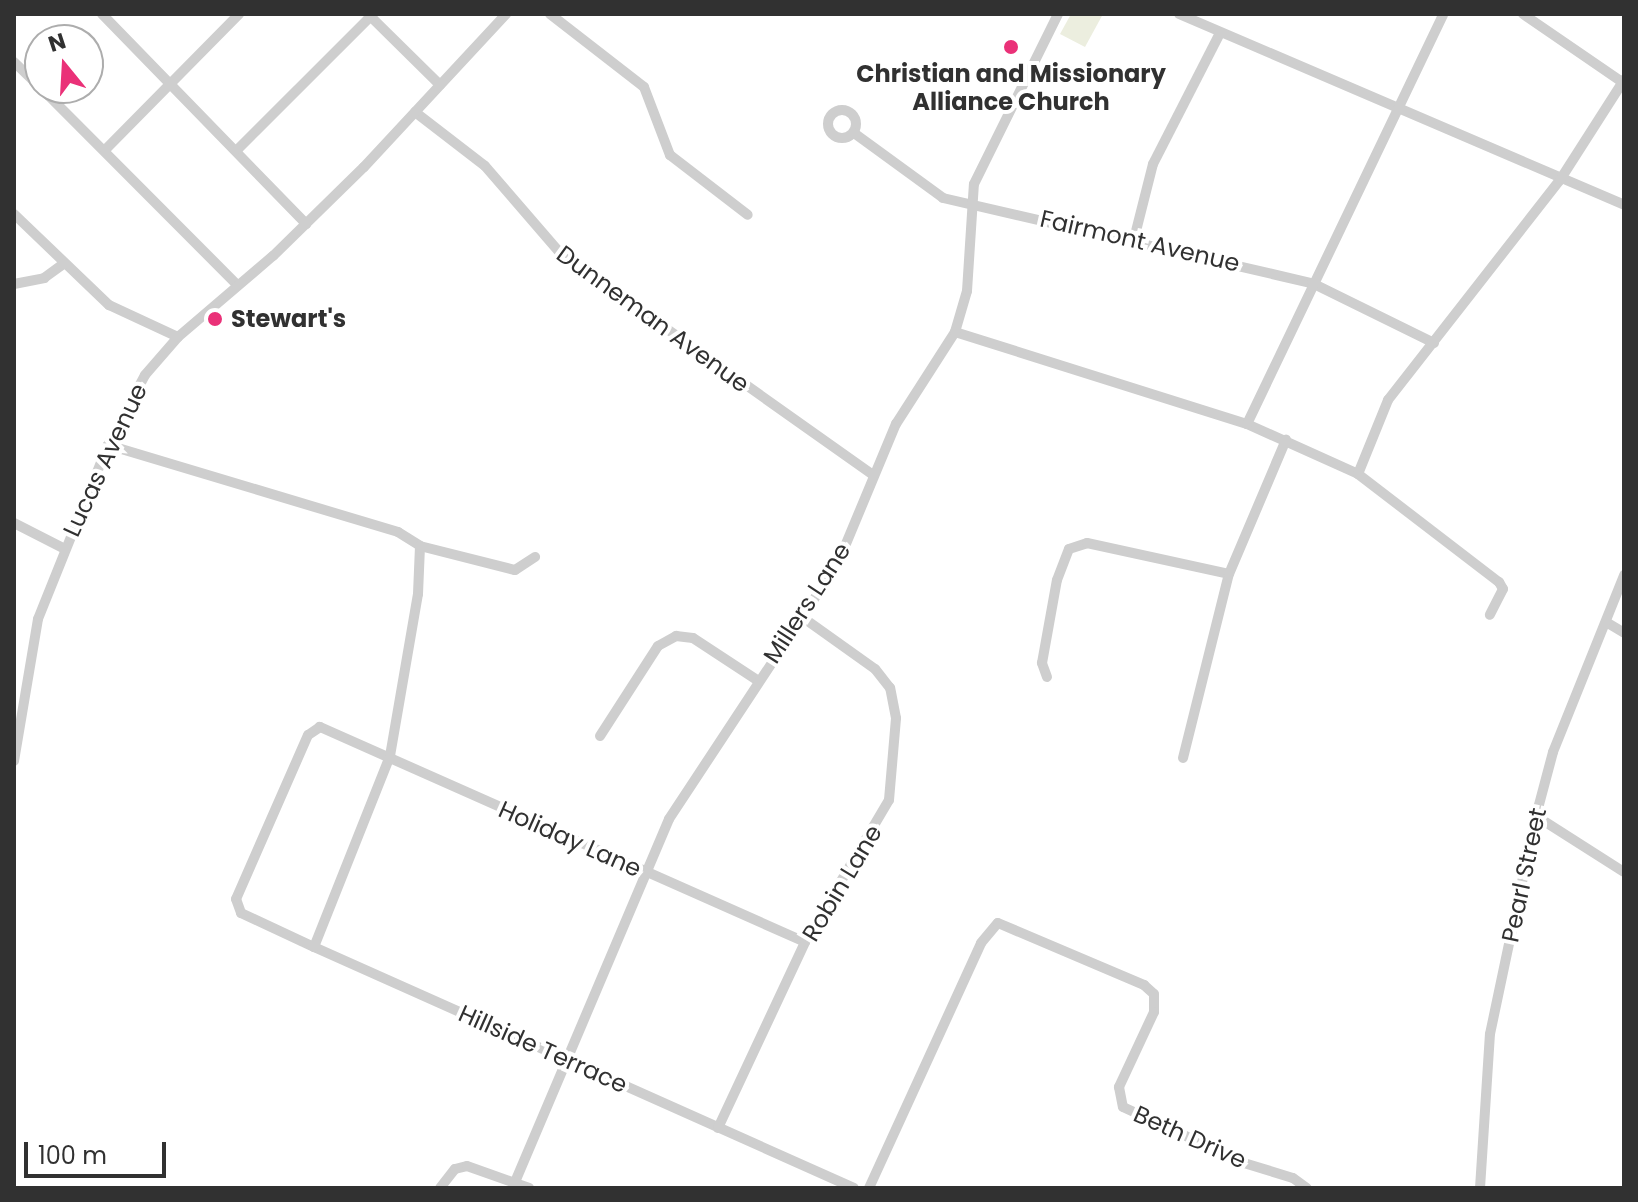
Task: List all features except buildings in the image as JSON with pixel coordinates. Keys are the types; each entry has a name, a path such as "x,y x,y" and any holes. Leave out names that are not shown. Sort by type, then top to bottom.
{"street":[{"path":"102,14 238,149 306,224"},
{"path":"105,150 239,14"},
{"name":"Lucas Avenue","path":"14,761 28,659 63,548 108,445 145,375 178,337 352,179 506,14"},
{"path":"550,14 644,87 670,155 748,215"},
{"name":"Millers Lane","path":"515,1182 669,819 757,680 838,563 896,424 955,332 967,291 969,201 987,153 1058,14"},
{"path":"1179,14 1624,205"},
{"path":"1247,424 1443,14"},
{"path":"1358,474 1388,400 1560,180 1623,81 1523,14"},
{"path":"238,149 371,15 440,85"},
{"path":"1134,239 1153,164 1220,33"},
{"path":"57,104 237,285"},
{"name":"Dunneman Avenue","path":"415,112 485,166 561,254 873,475"},
{"name":"Fairmont Avenue","path":"854,133 931,193 1312,283 1434,343"},
{"path":"14,214 109,305 178,337"},
{"path":"14,284 44,278 63,264"},
{"path":"955,332 1247,424 1358,474 1499,582 1503,589 1490,615"},
{"path":"1183,758 1229,574 1286,440"},
{"path":"108,445 384,527 420,546 515,570 535,557"},
{"path":"14,523 63,548"},
{"path":"1047,677 1042,663 1057,580 1069,549 1087,543 1229,574"},
{"path":"314,947 390,756 418,594 420,546"},
{"name":"Pearl Street","path":"1480,1188 1490,1034 1536,816 1553,752 1624,575"},
{"name":"Robin Lane","path":"718,1128 805,942 880,822 889,800 896,718 886,681 802,617"},
{"path":"1606,622 1624,633"},
{"path":"600,736 658,646 676,636 693,638 757,680"},
{"name":"Holiday Lane","path":"236,904 308,735 320,727 338,731 648,874 805,942"},
{"path":"1536,816 1624,872"},
{"name":"Hillside Terrace","path":"236,904 241,913 314,947 854,1188"},
{"name":"Beth Drive","path":"869,1188 981,943 998,923 1144,985 1154,994 1154,1012 1119,1087 1123,1107 1244,1163 1293,1178 1307,1188"},
{"path":"441,1186 455,1169 467,1166 529,1188"}],"shaded area":[{"path":"1071,14 1103,14 1085,47 1060,34"}],"place":[{"name":"Christian and Missionary Alliance Church","path":"1011,47"},
{"name":"Stewart's","path":"215,319"}]}
